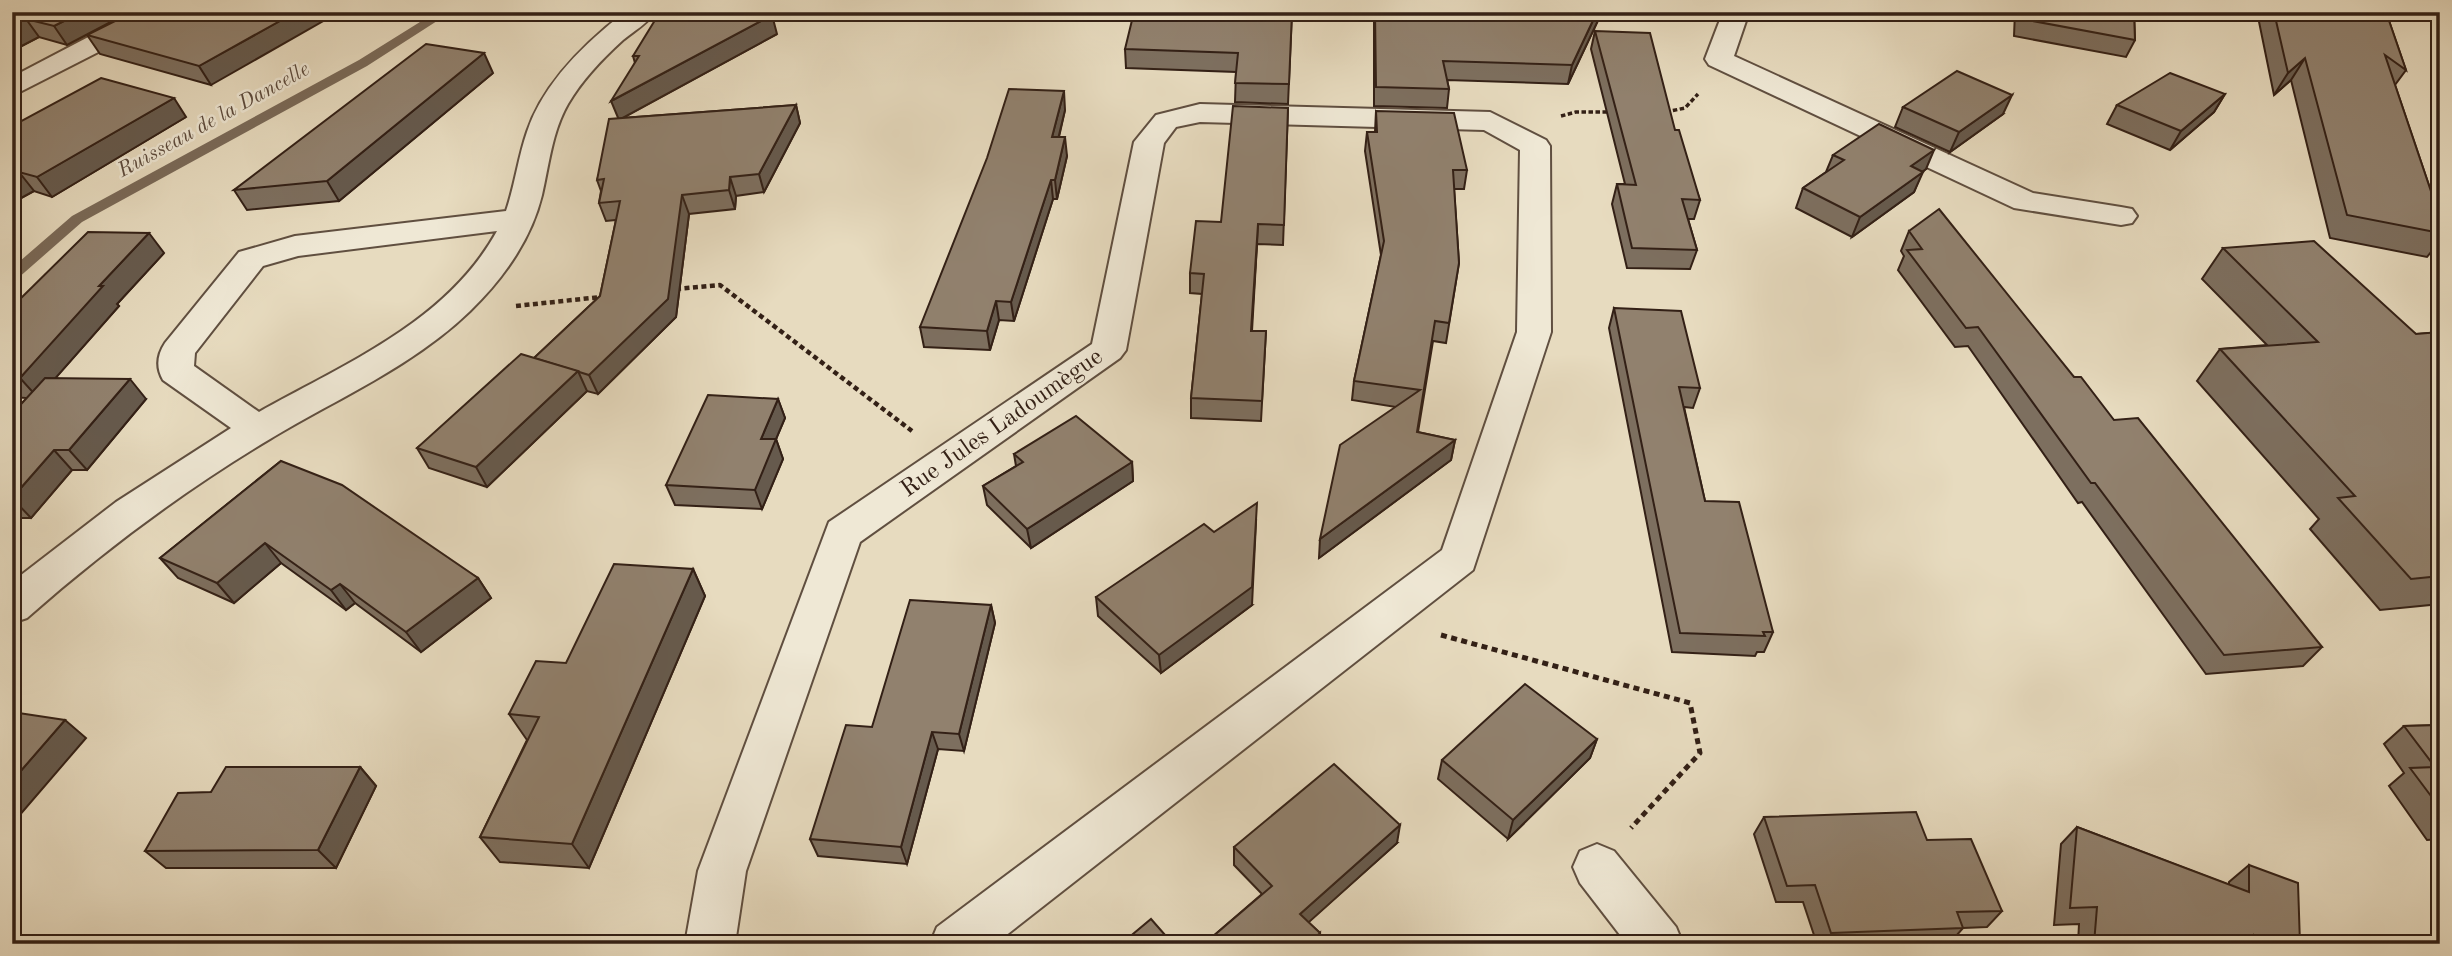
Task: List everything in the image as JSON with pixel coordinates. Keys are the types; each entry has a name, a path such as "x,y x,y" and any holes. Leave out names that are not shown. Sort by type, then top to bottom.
{"street":[{"path":"12,88 156,12"},
{"path":"12,606 68,557 171,483 258,429 397,351 456,305 496,260 519,219 545,120 580,67 614,33 642,12"},
{"path":"1735,12 1718,59 2025,201 2121,216"},
{"name":"Rue Jules Ladoumègue","path":"710,944 722,872 843,533 1108,350 1149,142 1166,121 1200,113 1490,121 1535,146 1534,332 1460,559 956,944"},
{"path":"258,429 176,371 177,351 251,259 295,246 519,219"},
{"path":"1597,867 1658,944"}],"path":[{"path":"1664,112 1676,112 1692,104 1718,59"},
{"path":"1510,130 1576,112 1614,112"},
{"path":"667,290 720,285 948,459"},
{"path":"456,305 496,308 615,296"},
{"path":"1382,619 1690,703 1700,753 1597,867"}],"building":[{"path":"12,12 82,12 54,26 26,19 12,25"},
{"path":"133,12 296,12 199,66 87,35"},
{"path":"660,12 766,12 772,15 611,101 639,56 633,56"},
{"path":"1134,12 1292,12 1289,84 1235,83 1238,53 1125,49"},
{"path":"1375,12 1597,12 1572,65 1443,61 1449,89 1376,87"},
{"path":"2022,12 2134,12 2135,40 2022,19"},
{"path":"2274,12 2386,12 2406,70 2385,55 2440,218 2440,233 2347,215 2305,58 2288,73"},
{"path":"1595,31 1650,33 1675,130 1679,130 1700,200 1682,199 1697,250 1632,248 1617,184 1636,185"},
{"path":"426,44 484,53 327,181 234,190"},
{"path":"1957,71 2012,95 1959,132 1903,107"},
{"path":"2170,73 2225,94 2181,131 2117,105"},
{"path":"101,78 174,98 37,177 19,172 12,175 12,126"},
{"path":"1009,89 1064,91 1052,137 1065,137 1055,180 1051,180 1011,302 996,301 987,331 920,327 987,158"},
{"path":"796,105 759,174 730,177 729,190 682,195 668,299 589,375 534,358 600,296 620,201 599,203 604,179 597,180 609,119"},
{"path":"1233,106 1288,108 1284,225 1258,224 1251,331 1266,331 1262,401 1191,398 1204,274 1190,273 1196,221 1221,222"},
{"path":"1376,111 1454,113 1467,170 1453,170 1459,263 1449,323 1435,321 1417,432 1455,440 1320,539 1340,445 1420,390 1354,381 1384,241 1367,132 1377,132"},
{"path":"1879,124 1934,150 1911,166 1923,172 1860,217 1803,188 1844,160 1833,155"},
{"path":"1939,209 2074,377 2081,377 2114,420 2138,418 2322,647 2224,655 2095,483 2091,483 1978,327 1966,328 1907,250 1922,249 1909,231"},
{"path":"88,232 149,233 99,286 103,286 20,378 12,377 12,307"},
{"path":"2314,241 2416,334 2440,332 2440,576 2411,579 2338,498 2355,496 2220,349 2318,342 2223,248"},
{"path":"1614,308 1681,311 1700,388 1679,387 1705,501 1739,502 1773,632 1763,632 1765,636 1680,633"},
{"path":"521,354 578,371 476,467 417,448"},
{"path":"45,378 130,379 69,450 54,450 12,498 12,414"},
{"path":"708,395 778,399 761,439 776,439 755,490 666,485"},
{"path":"1076,416 1132,462 1027,529 983,486 1023,462 1014,454"},
{"path":"281,461 342,485 478,578 406,632 340,584 331,590 265,543 217,583 160,558"},
{"path":"1257,503 1252,587 1159,655 1096,597 1204,524 1214,532"},
{"path":"614,564 693,569 572,844 480,837 539,717 509,714 536,661 566,663"},
{"path":"910,600 991,605 959,734 932,732 901,847 810,839 846,725 872,727"},
{"path":"1525,684 1597,739 1513,820 1442,760"},
{"path":"12,712 65,720 12,781"},
{"path":"2440,725 2440,808 2410,768 2435,767 2404,726"},
{"path":"1334,764 1400,825 1300,914 1320,933 1309,944 1204,944 1272,886 1234,847"},
{"path":"226,767 360,767 318,850 145,851 178,793 211,792"},
{"path":"1916,812 1927,840 1971,839 2002,911 1957,912 1963,928 1831,933 1815,885 1787,886 1764,817"},
{"path":"2077,827 2249,892 2249,865 2298,883 2300,944 2277,944 2254,935 2254,944 2094,944 2097,907 2070,908"},
{"path":"1151,919 1173,944 1121,944"}],"waterway":[{"name":"Ruisseau de la Dancelle","path":"12,276 77,219 363,63 445,12"}]}
